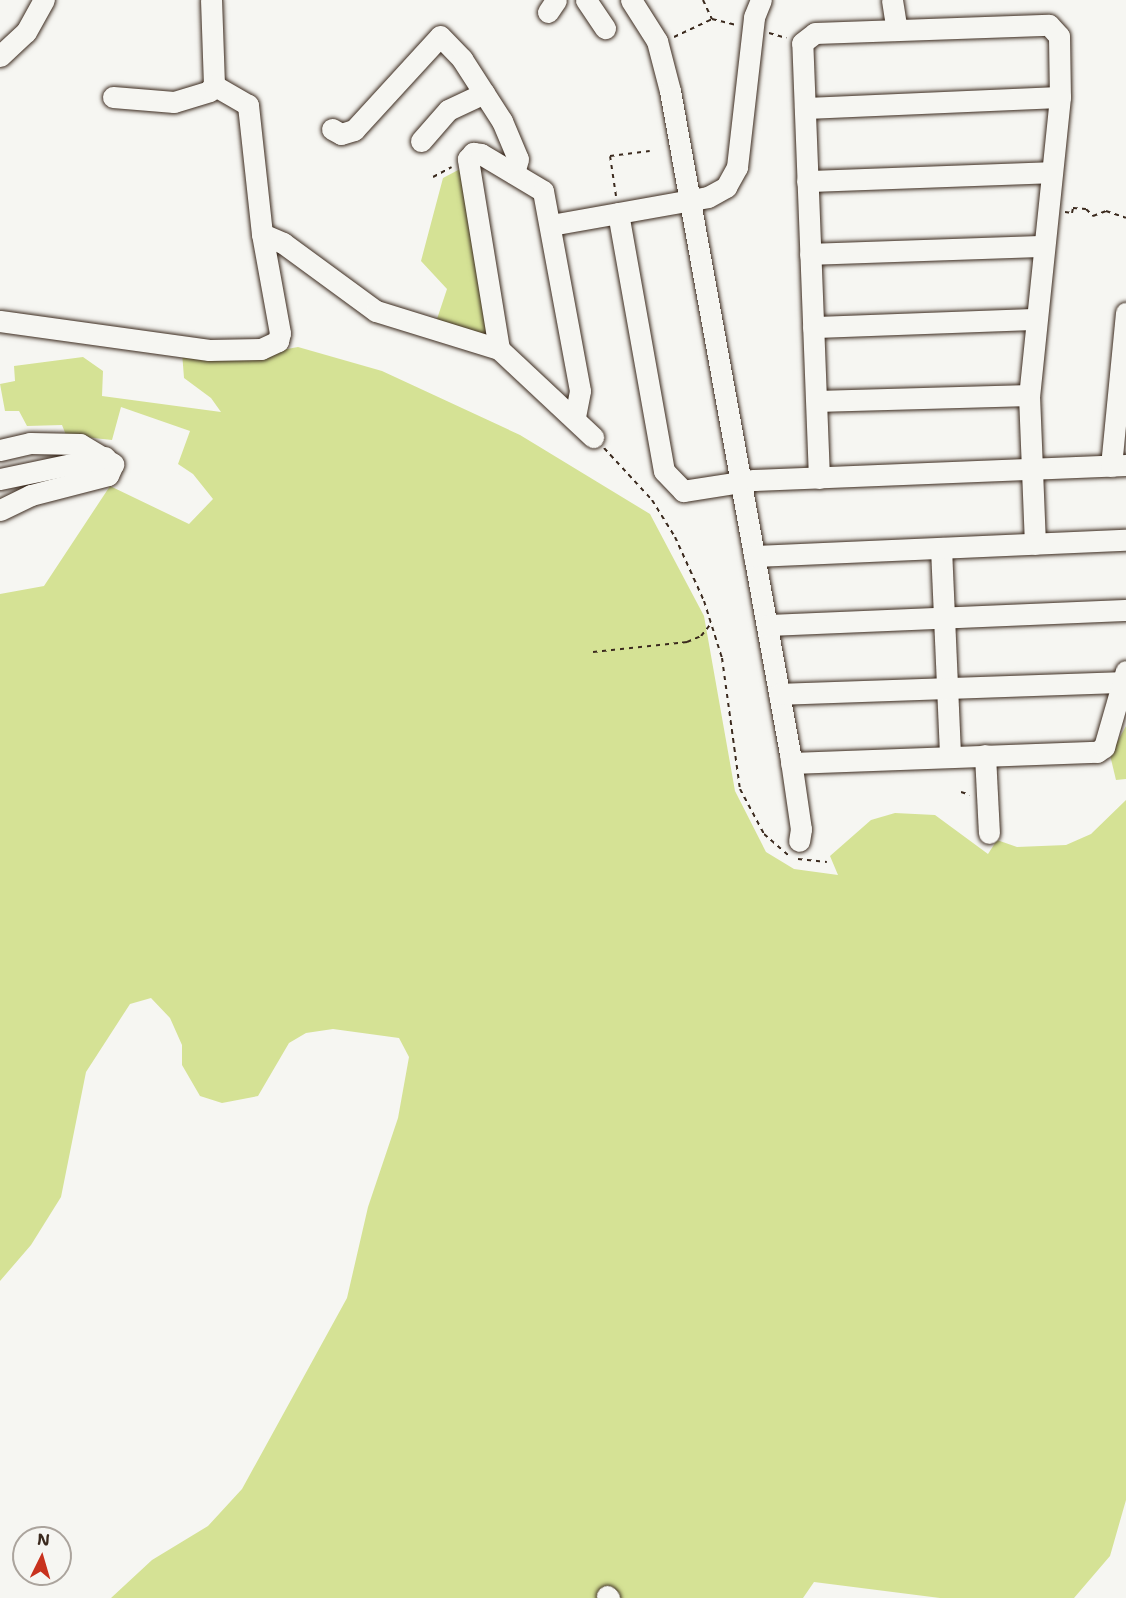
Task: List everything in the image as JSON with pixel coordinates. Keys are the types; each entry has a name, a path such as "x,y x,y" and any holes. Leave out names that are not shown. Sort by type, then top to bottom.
{"street":[{"path":"4,61 26,32 44,0"},
{"path":"113,97 174,102 209,91 214,85 211,0"},
{"path":"586,0 605,28"},
{"path":"631,0 662,53 779,694 801,829 799,841"},
{"path":"551,225 690,201 720,191 735,173 754,17 761,0"},
{"path":"892,0 897,30"},
{"path":"819,478 818,401 801,49 804,38 815,33 1048,25 1059,36 1060,97 1029,395 1030,470 1035,544"},
{"path":"332,129 341,134 354,130 440,36 462,59 515,149 518,159 514,173"},
{"path":"0,321 145,344 209,350 261,349 278,341 280,333 262,234 248,105 214,85"},
{"path":"421,141 448,110 484,93"},
{"path":"805,108 1060,97"},
{"path":"499,349 468,159 473,153 482,154 543,191 580,391 575,417"},
{"path":"807,181 1052,172"},
{"path":"618,213 664,471 683,491 740,482 1119,465 1126,313"},
{"path":"262,234 283,243 361,301 388,315 499,349 594,437"},
{"path":"810,254 1044,246"},
{"path":"813,327 1036,319"},
{"path":"818,401 1029,395"},
{"path":"0,450 30,443 69,443 89,446 113,464 108,475 31,495 0,510"},
{"path":"0,479 105,457"},
{"path":"754,556 1126,540"},
{"path":"941,548 950,756"},
{"path":"767,625 1126,610"},
{"path":"779,694 947,688 1124,677 1104,747 1097,752 790,763"},
{"path":"985,755 988,833"}],"path":[{"path":"703,0 712,19"},
{"path":"670,39 712,19 744,27"},
{"path":"769,33 795,40"},
{"path":"614,187 610,156 650,151"},
{"path":"433,177 468,159"},
{"path":"1072,213 1073,208 1086,209 1093,216 1106,212 1126,218"},
{"path":"594,437 662,513 704,601 722,658 740,789 764,834 784,855 827,862"},
{"path":"593,652 687,642 701,636 710,625"}],"green space":[{"path":"462,168 490,336 436,322 447,289 421,261 443,178"},
{"path":"298,347 382,371 520,435 650,514 704,616 735,791 766,852 794,869 838,875 830,856 871,820 895,813 935,815 988,854 997,840 1017,847 1066,845 1091,834 1126,800 1126,1500 1110,1556 1074,1598 940,1598 814,1582 803,1598 111,1598 152,1560 208,1526 242,1489 347,1298 368,1207 398,1118 409,1057 399,1038 333,1029 306,1033 289,1043 258,1096 222,1103 200,1096 182,1065 182,1045 170,1018 151,998 130,1004 86,1072 61,1197 31,1245 0,1281 0,594 44,586 110,486 189,524 213,499 193,474 178,464 190,431 121,407 112,440 66,435 62,425 27,426 19,411 5,411 0,384 15,381 14,366 83,357 103,371 102,396 221,412 211,398 184,378 182,352 249,356"},
{"path":"1126,726 1126,779 1116,780 1110,755"}]}
